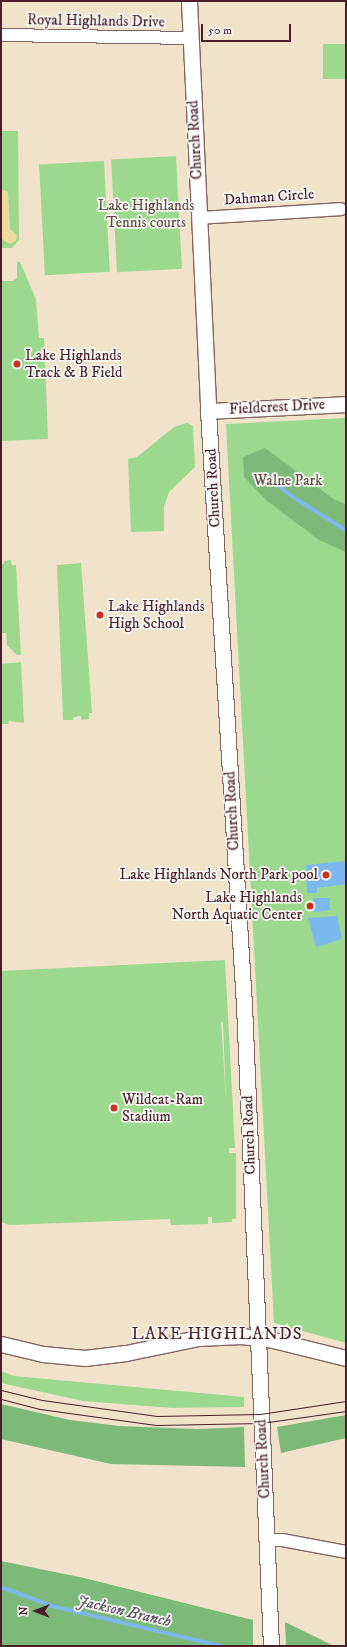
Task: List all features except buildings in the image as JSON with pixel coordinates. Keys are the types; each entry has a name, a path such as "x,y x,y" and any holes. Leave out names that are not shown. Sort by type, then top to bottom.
{"street":[{"name":"Church Road","path":"189,1 208,411 243,997 271,1646"},
{"name":"Royal Highlands Drive","path":"1,35 190,38"},
{"name":"Dahman Circle","path":"199,218 341,209"},
{"name":"Fieldcrest Drive","path":"208,411 346,404"},
{"path":"1,1344 43,1354 85,1358 126,1353 198,1338 257,1337 346,1358"},
{"path":"267,1540 282,1540 346,1552"}],"green space":[{"path":"323,44 346,44 346,79 323,79"},
{"path":"1,131 18,131 19,240 12,248 1,248"},
{"name":"Lake Highlands Tennis courts","path":"176,156 182,269 117,272 111,159"},
{"path":"104,161 110,272 45,275 39,164"},
{"path":"17,262 20,262 36,299 39,338 44,338 48,439 1,441 1,281 13,281 17,278"},
{"name":"Walne Park","path":"346,418 346,1343 274,1323 226,424"},
{"path":"187,423 193,426 195,467 169,492 164,506 164,531 131,532 128,459 137,457 174,427"},
{"path":"265,448 335,500 346,504 346,552 319,540 267,501 244,477 243,457"},
{"path":"11,560 12,565 16,565 21,655 17,655 7,645 6,633 1,633 1,564 4,564 4,561"},
{"path":"81,563 92,713 89,713 89,719 81,720 81,716 74,717 73,720 63,720 57,565"},
{"path":"1,653 2,664 21,662 24,723 9,721 8,724 1,724"},
{"name":"Wildcat-Ram Stadium","path":"225,960 235,1148 229,1148 229,1153 236,1153 236,1219 232,1219 232,1222 212,1223 212,1217 208,1217 208,1224 171,1225 170,1219 9,1225 1,1222 1,971","holes":["221,1022 223,1022 226,1100"]},
{"path":"1,1371 14,1376 244,1397 244,1407 172,1408 83,1401 1,1383"},
{"path":"1,1404 70,1420 119,1426 197,1429 244,1427 245,1467 111,1464 1,1439"},
{"path":"346,1415 346,1438 281,1453 277,1427"},
{"path":"1,1561 84,1578 253,1620 253,1646 1,1646"},
{"path":"285,1622 334,1646 286,1646"}],"sand":[{"path":"1,189 8,192 10,229 17,235 16,241 9,244 1,238"}],"water":[{"name":"Lake Highlands North Park pool","path":"346,861 346,884 317,888 317,893 307,893 306,865"},
{"path":"313,898 330,898 330,910 314,912"},
{"path":"337,916 342,939 316,947 308,918"}],"waterway":[{"path":"272,480 293,497 346,530"},
{"name":"Jackson Branch","path":"1,1587 52,1606 221,1646"}],"tram line":[{"path":"1,1390 42,1400 157,1416 260,1414 346,1401"},
{"path":"1,1399 40,1409 156,1425 261,1423 346,1411"}],"place":[{"name":"Lake Highlands Track & B Field","path":"17,364"},
{"name":"Lake Highlands High School","path":"100,615"},
{"name":"Lake Highlands North Park pool","path":"326,875"},
{"name":"Lake Highlands North Aquatic Center","path":"310,906"},
{"name":"Wildcat-Ram Stadium","path":"114,1108"}],"district":[{"name":"LAKE HIGHLANDS","path":"217,1335"}]}
